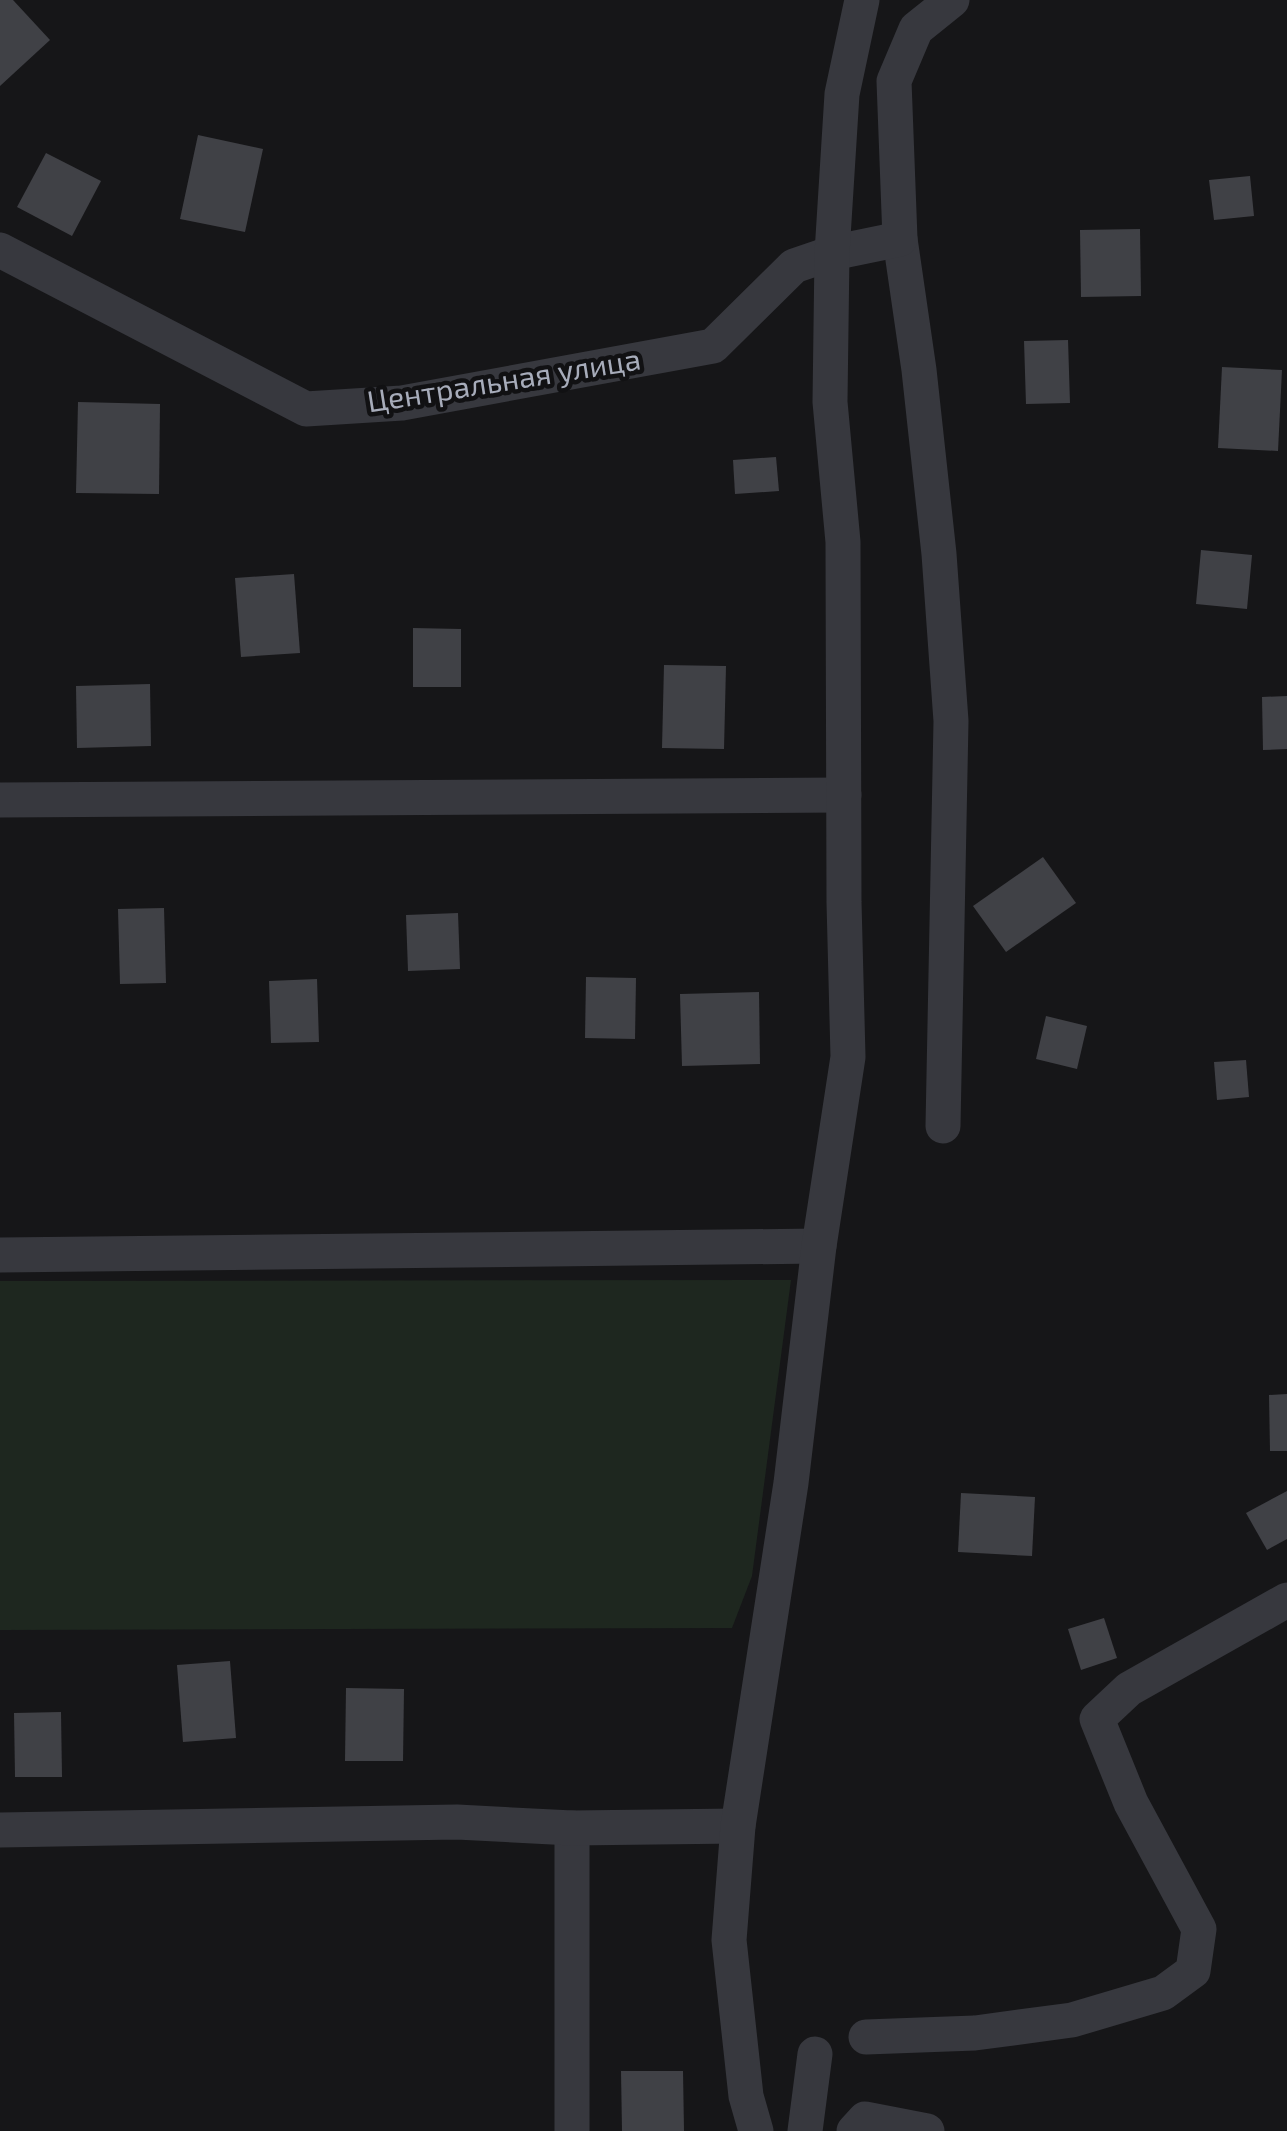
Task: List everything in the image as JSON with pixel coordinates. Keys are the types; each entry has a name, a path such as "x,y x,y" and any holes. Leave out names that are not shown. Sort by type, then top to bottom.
{"street":[{"path":"756,2131 746,2096 729,1940 738,1826 791,1483 818,1246 848,1057 843,542 830,402 832,253 842,94 862,0"},
{"path":"943,1126 952,721 923,407 900,238 894,81 916,29 952,0"},
{"name":"Центральная улица","path":"0,250 306,409 402,403 713,346 794,266 900,238"},
{"path":"0,800 844,795"},
{"path":"0,1255 818,1246"},
{"path":"866,2038 976,2033 1072,2020 1163,1993 1192,1971 1200,1929 1131,1803 1097,1719 1129,1688 1287,1600"},
{"path":"0,1830 457,1822 572,1828 738,1826"},
{"path":"572,1828 572,2131"},
{"path":"804,2131 815,2054"},
{"path":"854,2131 865,2119 927,2131"}],"shaded area":[{"path":"791,1280 752,1576 732,1628 0,1630 0,1281"}],"building":[{"path":"0,0 13,0 50,40 0,86"},
{"path":"198,135 263,149 245,232 180,219"},
{"path":"46,153 101,181 72,236 17,207"},
{"path":"1250,176 1254,216 1214,220 1209,180"},
{"path":"1140,229 1141,296 1081,297 1080,230"},
{"path":"1068,340 1070,403 1026,404 1024,341"},
{"path":"1222,367 1282,370 1278,451 1218,448"},
{"path":"78,402 160,404 159,494 76,493"},
{"path":"776,457 779,491 735,494 733,460"},
{"path":"1201,550 1252,555 1247,609 1196,604"},
{"path":"294,574 300,653 241,657 235,578"},
{"path":"413,628 461,629 461,687 413,687"},
{"path":"664,665 726,666 724,749 662,748"},
{"path":"150,684 151,746 77,748 76,686"},
{"path":"1287,696 1287,749 1263,750 1262,697"},
{"path":"1043,857 1076,903 1006,952 973,906"},
{"path":"164,908 166,983 120,984 118,909"},
{"path":"458,913 460,969 408,971 406,915"},
{"path":"586,977 636,978 635,1039 585,1038"},
{"path":"317,979 319,1042 271,1043 269,981"},
{"path":"759,992 760,1064 682,1066 680,994"},
{"path":"1046,1016 1087,1026 1077,1069 1036,1059"},
{"path":"1246,1060 1249,1097 1217,1100 1214,1062"},
{"path":"1287,1394 1287,1451 1270,1451 1269,1395"},
{"path":"1287,1491 1287,1539 1267,1550 1246,1513"},
{"path":"961,1493 1035,1497 1032,1556 958,1552"},
{"path":"1104,1618 1117,1658 1081,1670 1068,1629"},
{"path":"230,1661 236,1738 183,1742 177,1665"},
{"path":"346,1688 404,1689 403,1761 345,1761"},
{"path":"61,1712 62,1777 15,1777 14,1713"},
{"path":"621,2071 683,2071 684,2131 622,2131"}]}
